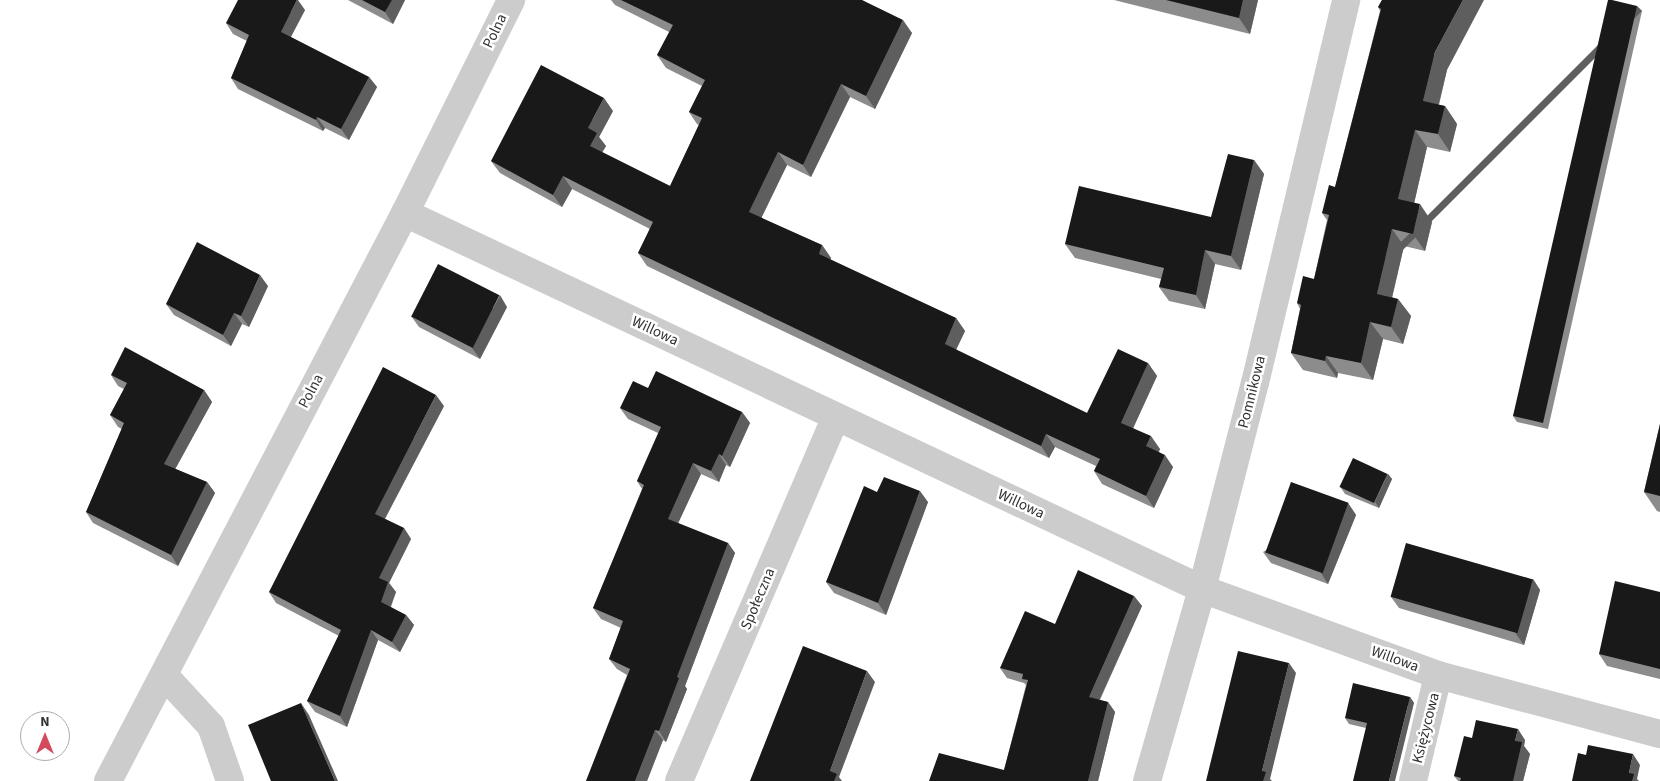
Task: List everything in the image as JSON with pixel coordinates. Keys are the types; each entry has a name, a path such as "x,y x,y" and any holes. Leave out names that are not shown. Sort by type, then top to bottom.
{"street":[{"name":"Polna","path":"108,781 405,213 511,0"},
{"name":"Pomnikowa","path":"1147,781 1202,589 1346,0"},
{"name":"Willowa","path":"405,213 1202,589 1438,675 1660,734"},
{"name":"Społeczna","path":"679,781 836,417"},
{"path":"164,675 211,726 230,781"},
{"name":"Księżycowa","path":"1413,781 1438,675"}],"building":[{"path":"238,0 297,0 281,32 369,77 341,129 317,117 316,120 231,78 249,35 226,23"},
{"path":"362,0 392,0 385,12"},
{"path":"621,0 862,0 903,20 866,96 841,84 803,165 778,152 749,212 822,245 819,254 956,318 945,344 1087,413 1118,349 1148,363 1121,423 1151,436 1146,446 1165,455 1146,496 1094,471 1100,459 1046,434 1041,446 638,253 653,222 563,176 553,195 491,161 541,65 604,98 588,128 597,133 590,146 670,186 702,118 689,112 705,80 657,55 673,25"},
{"path":"1166,0 1243,0 1239,18"},
{"path":"1382,0 1463,0 1435,52 1423,101 1445,106 1438,134 1415,130 1398,199 1420,204 1413,234 1392,229 1377,294 1398,299 1391,327 1370,322 1361,363 1326,356 1325,361 1291,353 1301,305 1297,303 1303,276 1314,279 1329,215 1322,213 1329,185 1335,187 1381,9 1378,7"},
{"path":"1608,0 1637,6 1543,423 1513,416"},
{"path":"1228,154 1254,160 1231,256 1205,250 1196,295 1159,287 1164,268 1065,244 1079,186 1211,217"},
{"path":"197,242 260,275 241,316 234,313 223,335 166,304"},
{"path":"438,264 499,295 473,348 411,317"},
{"path":"125,347 204,390 164,464 207,482 171,555 86,512 124,423 110,415 127,383 111,375"},
{"path":"383,367 436,395 375,514 404,528 379,578 388,582 381,602 406,615 392,642 371,630 340,716 307,701 341,630 269,592"},
{"path":"656,371 742,412 722,456 719,454 711,471 693,463 668,519 728,543 677,677 679,678 659,731 655,730 635,781 586,781 630,669 609,659 623,621 593,608 644,485 637,481 661,427 620,408 633,381 648,388"},
{"path":"1660,424 1660,496 1644,492"},
{"path":"1353,458 1387,474 1374,503 1339,487"},
{"path":"884,477 920,491 878,603 826,582 864,486 877,492"},
{"path":"1291,482 1348,503 1323,573 1265,552"},
{"path":"1406,543 1533,579 1517,633 1391,597"},
{"path":"1078,570 1134,596 1089,697 1108,702 1088,781 929,781 939,753 1004,770 1028,680 1022,679 1023,674 1000,668 1025,611 1055,624"},
{"path":"1615,581 1660,592 1660,669 1599,654"},
{"path":"803,646 867,671 830,771 837,774 834,781 750,781"},
{"path":"1238,651 1289,663 1262,771 1266,772 1263,781 1206,781"},
{"path":"1353,683 1410,697 1389,781 1353,781 1367,723 1345,718"},
{"path":"301,703 335,781 271,781 248,725"},
{"path":"1476,720 1518,729 1515,741 1522,742 1513,781 1460,781 1461,778 1454,776 1464,736 1472,738"},
{"path":"1588,745 1633,754 1629,773 1634,774 1632,781 1572,781 1578,753 1586,755"}]}
